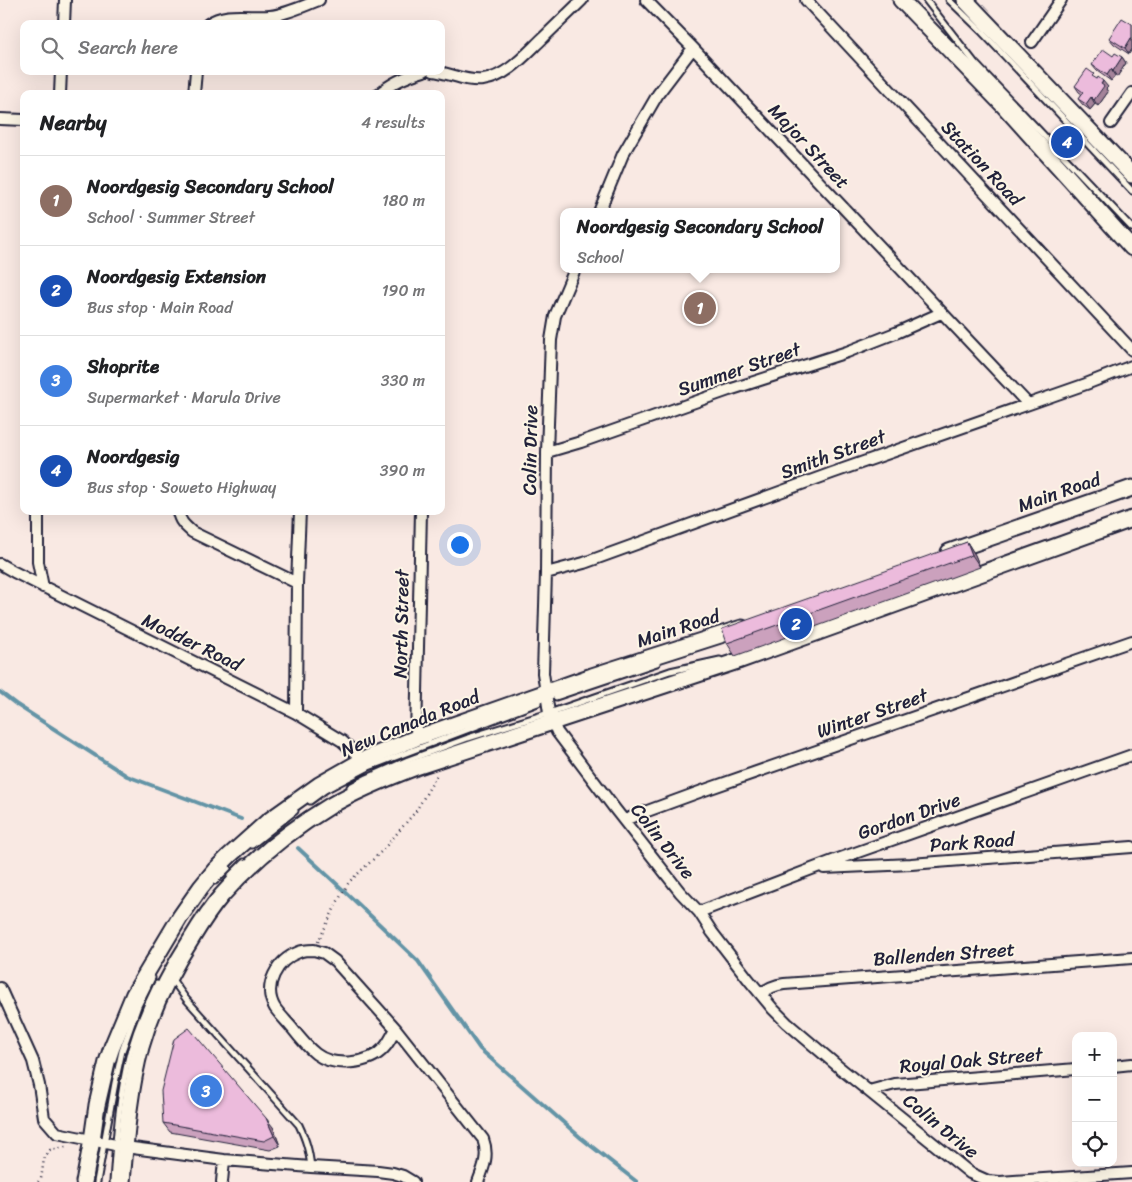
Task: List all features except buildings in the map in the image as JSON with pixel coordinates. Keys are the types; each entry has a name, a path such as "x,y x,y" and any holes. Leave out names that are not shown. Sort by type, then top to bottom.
{"main road":[{"path":"901,0 1003,105 1132,248"},
{"path":"965,0 1132,175"},
{"name":"Main Road","path":"934,557 1132,488"},
{"path":"122,1182 120,1146 141,1048 160,996 165,976 185,950 210,910 251,861 331,806 358,791 389,778 551,718 738,661 1132,519"},
{"name":"Main Road","path":"546,696 756,623"},
{"name":"New Canada Road","path":"84,1182 98,1142 97,1106 106,1062 134,994 188,904 215,870 229,861 267,822 319,784 363,760 416,738 546,696"}],"street":[{"path":"64,20 65,0"},
{"path":"217,20 223,17 269,16 287,12 319,0"},
{"path":"445,73 474,80 495,77 519,60 582,0"},
{"name":"Major Street","path":"646,0 1028,404"},
{"name":"Station Road","path":"806,0 1132,350"},
{"path":"1032,42 1061,0"},
{"path":"601,208 623,154 658,94 693,48"},
{"path":"60,90 61,75"},
{"path":"194,90 196,75"},
{"path":"384,90 411,75"},
{"path":"1111,123 1132,93"},
{"path":"0,119 20,120"},
{"name":"Colin Drive","path":"573,273 555,316 551,340 547,452 546,573 542,673 551,718 557,732 773,1009 787,1023 970,1173 988,1180 1000,1182 1132,1173"},
{"name":"Summer Street","path":"547,452 847,352 941,313"},
{"name":"Smith Street","path":"546,573 584,562 1132,366"},
{"path":"38,515 38,562 43,587"},
{"path":"179,515 183,523 192,532 298,583"},
{"path":"296,713 300,515"},
{"name":"North Street","path":"416,738 421,515"},
{"name":"Modder Road","path":"0,564 296,713 342,741 363,760"},
{"name":"Winter Street","path":"625,820 702,791 1132,641"},
{"name":"Gordon Drive","path":"698,912 838,859 1132,755"},
{"name":"Park Road","path":"815,868 921,863 1132,847"},
{"path":"396,1029 383,1049 364,1059 346,1063 326,1059 316,1054 275,1008 270,992 270,982 287,958 300,952 314,950 324,953 335,961 396,1029 486,1146 484,1168 478,1182"},
{"name":"Ballenden Street","path":"761,994 766,989 784,984 1132,958"},
{"path":"0,988 33,1061 44,1118 57,1133 120,1146 224,1160 378,1171 403,1176 413,1182"},
{"path":"1117,1066 1132,1064"},
{"name":"Royal Oak Street","path":"869,1091 895,1084 1072,1069"},
{"path":"222,1182 224,1160"}],"lane":[{"path":"926,0 975,63 1132,228"},
{"path":"948,0 981,31 1132,191"},
{"name":"Main Road","path":"1012,537 1104,504"},
{"name":"Main Road","path":"551,718 670,671 728,658 985,568 1132,513"},
{"name":"Main Road","path":"546,696 667,660"},
{"name":"New Canada Road","path":"304,804 325,790 368,767 546,696"},
{"name":"New Canada Road","path":"347,789 408,760 468,738 551,718"},
{"path":"247,849 297,810"},
{"name":"New Canada Road","path":"210,887 229,861"},
{"path":"225,880 251,861"},
{"path":"188,915 194,908"},
{"name":"New Canada Road","path":"97,1182 98,1142 126,1039 138,1006 155,972"},
{"path":"165,976 298,1125 306,1139 311,1167"},
{"path":"113,1182 120,1146"}],"path":[{"path":"314,950 339,899 350,882 382,851 416,811 448,756"},
{"path":"38,1182 41,1179 44,1159 50,1150 67,1146"}],"waterway":[{"path":"0,692 127,776 241,819"},
{"path":"298,848 418,961 480,1049 581,1138 637,1182"}],"place":[{"name":"Noordgesig","path":"1067,142"},
{"name":"Noordgesig Secondary School","path":"700,308"},
{"name":"Noordgesig Extension","path":"796,624"},
{"name":"Shoprite","path":"206,1091"}]}
